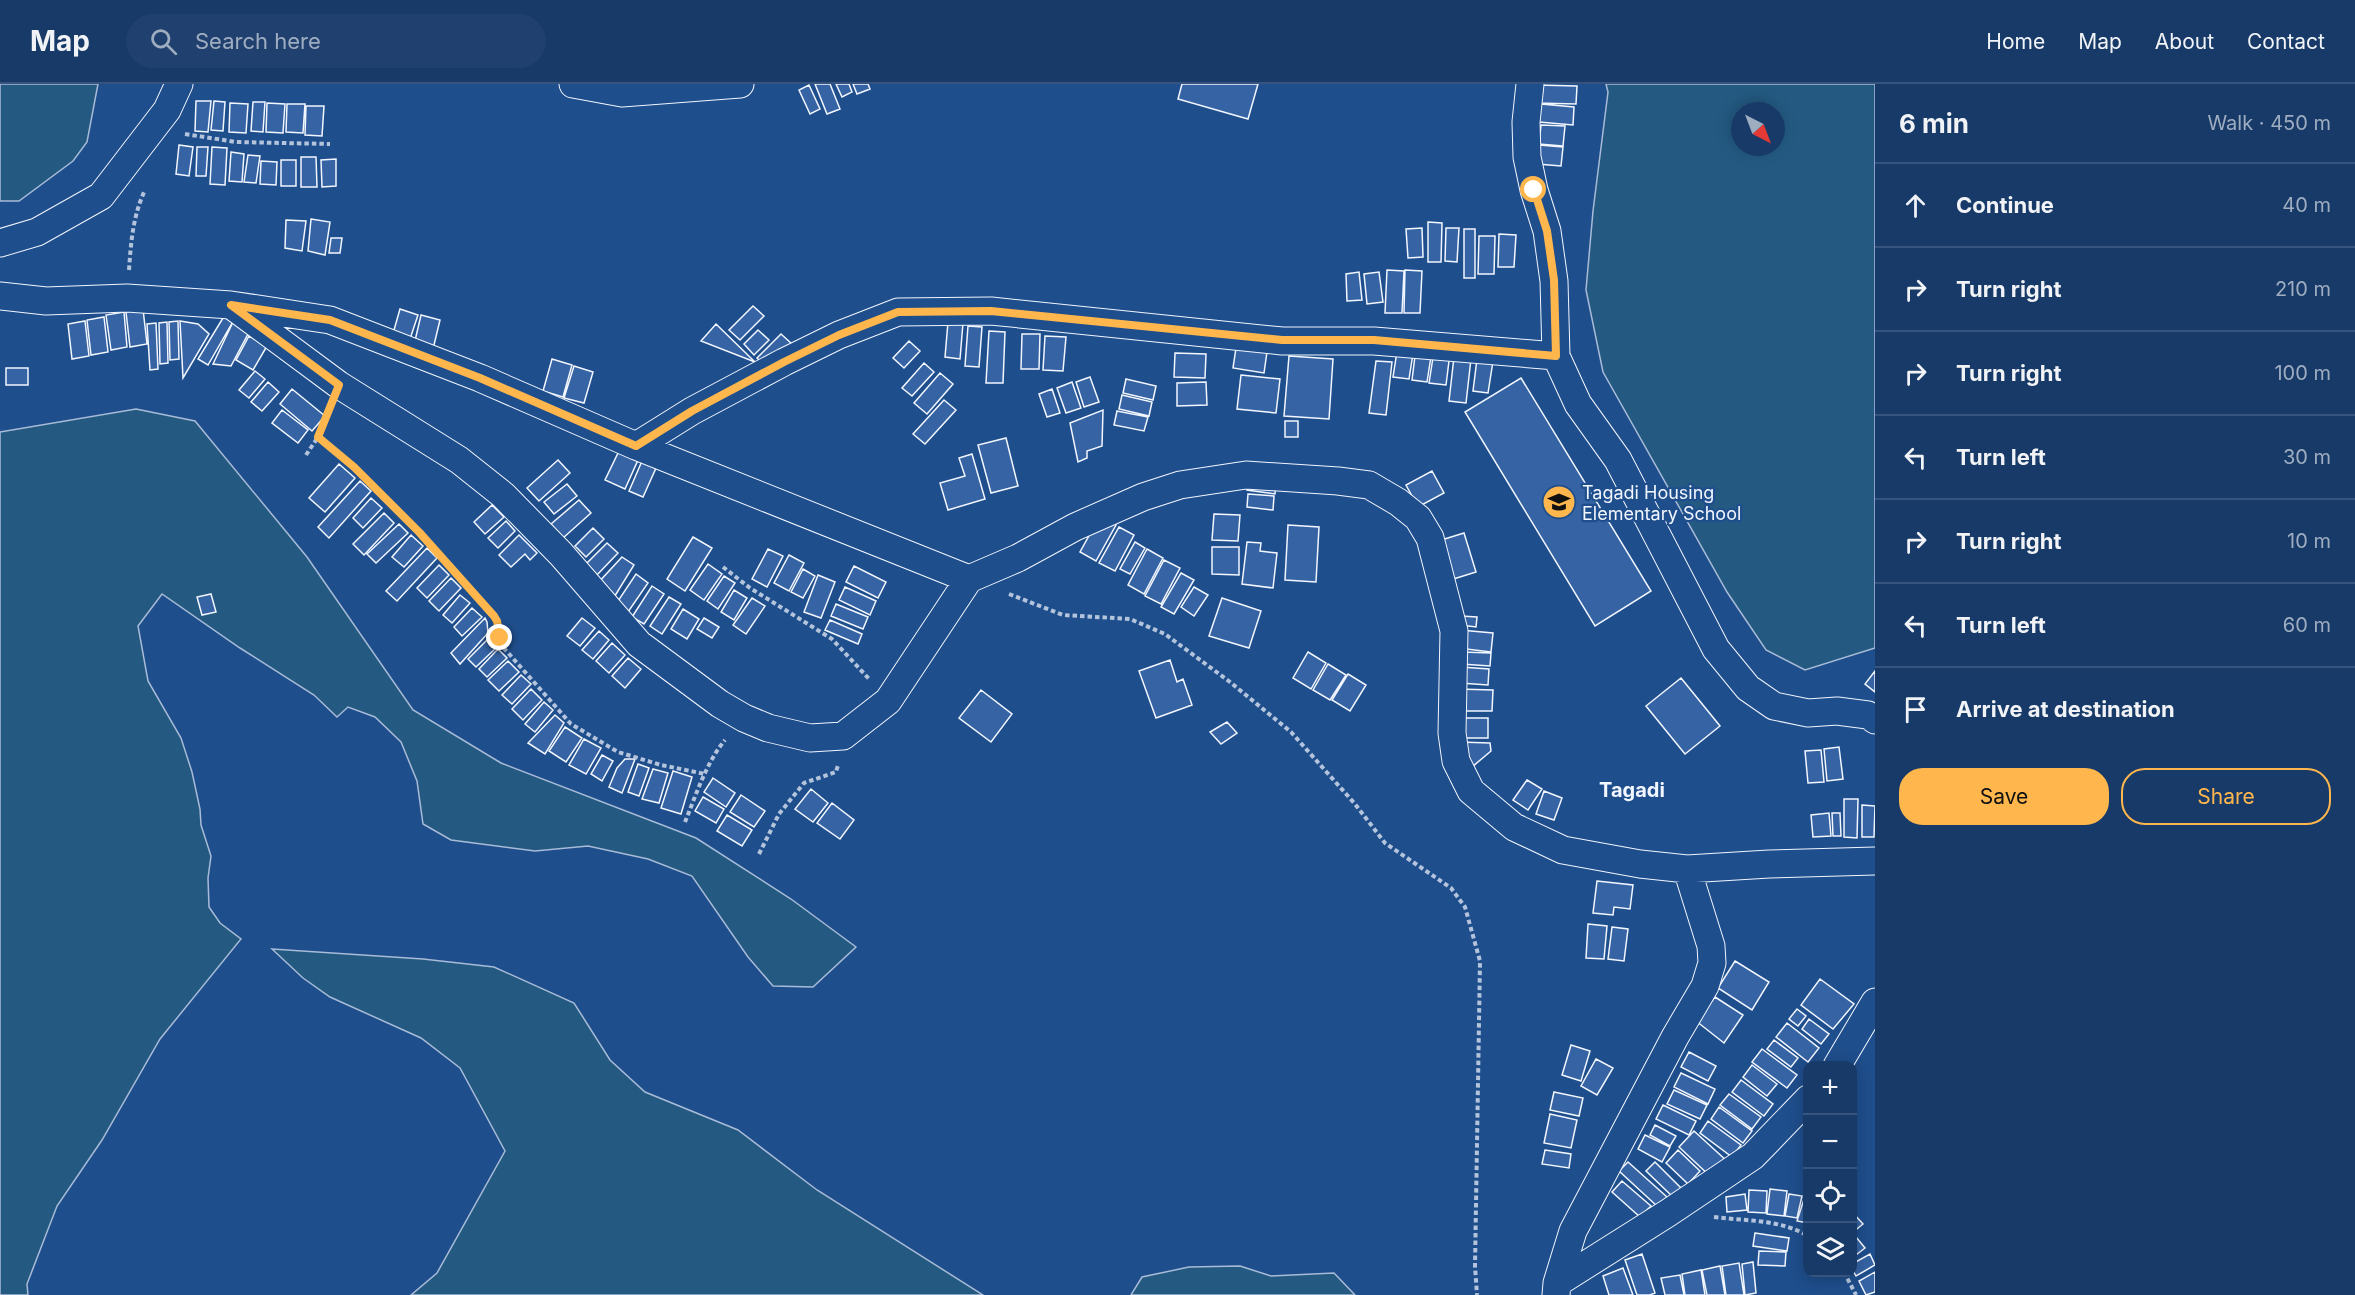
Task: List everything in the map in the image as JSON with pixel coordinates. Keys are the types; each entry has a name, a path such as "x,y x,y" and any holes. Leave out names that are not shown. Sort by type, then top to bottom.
{"street":[{"path":"0,243 37,232 101,196 167,110 179,84"},
{"path":"573,84 622,93 740,84"},
{"path":"1530,84 1526,123 1527,157 1534,190 1547,231 1554,280 1556,356 1578,404 1618,460 1716,650 1748,688 1774,706 1808,713 1837,711 1868,715 1875,720"},
{"path":"0,296 46,301 127,298 231,305 330,320 480,378 636,446 969,579"},
{"path":"231,305 339,385 459,460 503,495 561,554 639,644 720,704 768,728 810,738 843,736 888,701 969,579 1018,558 1075,527 1143,497 1180,485 1246,475 1311,478 1369,485 1398,502 1418,518 1430,538 1454,631 1452,733 1456,761 1472,791 1514,827 1563,850 1640,864 1687,869 1875,861"},
{"path":"636,446 692,411 784,362 839,335 898,312 991,311 1282,340 1374,340 1556,356"},
{"path":"1556,1289 1573,1232 1675,1037 1705,986 1712,963 1711,946 1687,869"},
{"path":"1839,1061 1875,1002"},
{"path":"1556,1289 1753,1156 1803,1104"}],"path":[{"path":"180,133 236,142 330,144"},
{"path":"127,298 132,229 137,207 145,188"},
{"path":"306,455 318,437 339,385"},
{"path":"318,437 354,467 419,532 494,616 502,646 570,724 618,752 661,765 705,774"},
{"path":"723,567 750,588 832,639 888,701"},
{"path":"969,579 1063,615 1130,619 1165,634 1292,732 1355,804 1385,843 1451,888 1465,907 1480,961 1475,1266 1477,1295"},
{"path":"685,822 718,749 744,718"},
{"path":"759,854 779,814 804,783 836,772 844,752 843,736"},
{"path":"1668,1213 1772,1223 1797,1229 1803,1233"},
{"path":"1847,1277 1856,1295"}],"shaded area":[{"path":"0,84 98,84 87,142 73,161 19,201 0,201"},
{"path":"1606,84 1875,84 1875,648 1805,670 1766,650 1727,592 1603,372 1586,290 1608,92"},
{"path":"136,409 195,421 307,557 413,710 501,763 696,838 791,899 856,947 813,987 773,986 748,957 692,876 648,859 588,846 535,851 451,840 423,824 417,781 401,742 375,717 348,707 337,717 314,695 240,648 162,594 138,626 148,681 181,738 192,772 201,825 211,856 208,878 209,907 220,923 241,939 160,1039 102,1140 57,1206 27,1284 28,1295 0,1295 0,432"},
{"path":"272,949 423,959 494,967 574,1003 610,1060 645,1092 738,1130 817,1190 983,1295 411,1295 437,1273 505,1151 460,1068 421,1038 330,997 303,978"},
{"path":"1240,1266 1271,1276 1334,1273 1355,1295 1131,1295 1142,1277 1189,1267"}],"building":[{"path":"815,84 830,84 840,109 827,114"},
{"path":"836,84 849,84 852,92 842,97"},
{"path":"853,84 868,84 870,89 857,94"},
{"path":"1182,84 1258,84 1248,119 1178,99"},
{"path":"809,85 820,109 810,114 799,90"},
{"path":"1536,85 1577,86 1576,104 1536,103"},
{"path":"196,101 211,101 208,132 195,131"},
{"path":"214,101 225,102 223,131 211,130"},
{"path":"253,102 265,102 263,132 251,131"},
{"path":"230,103 248,104 246,133 229,132"},
{"path":"267,103 285,104 283,133 266,132"},
{"path":"287,104 305,104 303,133 286,132"},
{"path":"1541,104 1574,107 1573,125 1539,122"},
{"path":"306,106 324,106 322,136 305,135"},
{"path":"1541,125 1565,126 1563,146 1539,144"},
{"path":"179,145 193,147 189,176 176,174"},
{"path":"1539,145 1563,147 1561,166 1537,164"},
{"path":"197,147 208,147 206,176 196,176"},
{"path":"212,147 227,148 225,185 210,184"},
{"path":"231,152 244,154 242,182 229,181"},
{"path":"248,155 260,156 256,183 244,182"},
{"path":"301,157 316,157 317,187 301,187"},
{"path":"336,159 336,186 322,187 321,160"},
{"path":"281,160 296,160 296,186 281,186"},
{"path":"261,161 277,162 276,185 260,184"},
{"path":"311,219 330,222 325,255 308,251"},
{"path":"286,220 306,221 302,251 285,248"},
{"path":"1428,222 1442,223 1441,262 1428,262"},
{"path":"1422,228 1423,257 1408,258 1406,229"},
{"path":"1446,228 1459,228 1457,262 1445,261"},
{"path":"1464,229 1475,229 1475,278 1464,278"},
{"path":"1499,234 1516,235 1514,267 1498,267"},
{"path":"1479,236 1495,236 1494,274 1478,274"},
{"path":"331,238 342,238 340,253 329,253"},
{"path":"1387,270 1404,271 1402,313 1385,313"},
{"path":"1405,270 1422,271 1420,313 1404,313"},
{"path":"1359,272 1362,300 1347,301 1346,274"},
{"path":"1379,272 1383,302 1367,304 1364,274"},
{"path":"753,306 764,316 740,340 729,330"},
{"path":"143,309 147,344 130,347 126,312"},
{"path":"400,309 418,315 409,342 392,337"},
{"path":"124,312 127,347 111,350 106,315"},
{"path":"226,313 235,318 208,365 198,359"},
{"path":"421,315 440,320 433,349 414,345"},
{"path":"104,317 108,352 91,355 87,320"},
{"path":"85,321 89,356 72,359 68,324"},
{"path":"178,321 179,359 170,360 169,322"},
{"path":"180,321 198,324 209,334 183,378"},
{"path":"167,322 168,363 160,364 159,323"},
{"path":"233,322 249,332 231,366 213,364"},
{"path":"948,322 963,323 960,359 945,357"},
{"path":"156,323 158,369 150,370 147,324"},
{"path":"716,324 755,362 701,341"},
{"path":"968,326 982,327 979,367 965,366"},
{"path":"758,330 769,340 754,355 744,344"},
{"path":"989,331 1005,332 1003,383 986,383"},
{"path":"781,334 792,344 768,369 757,358"},
{"path":"1022,334 1040,334 1039,369 1021,369"},
{"path":"249,336 267,346 253,370 236,360"},
{"path":"1045,336 1066,337 1063,371 1043,370"},
{"path":"909,341 920,351 904,368 893,358"},
{"path":"1398,345 1414,347 1409,379 1393,377"},
{"path":"1236,348 1267,352 1264,373 1233,368"},
{"path":"1416,348 1432,350 1427,382 1412,380"},
{"path":"1455,348 1472,350 1466,403 1449,401"},
{"path":"1434,351 1450,353 1446,385 1429,383"},
{"path":"1175,353 1206,354 1205,378 1174,377"},
{"path":"1289,356 1333,359 1329,419 1284,416"},
{"path":"552,359 572,365 563,397 543,391"},
{"path":"1477,359 1493,361 1488,393 1473,391"},
{"path":"1376,361 1392,362 1386,415 1369,413"},
{"path":"924,363 934,372 912,396 902,388"},
{"path":"574,366 593,372 584,403 564,398"},
{"path":"6,368 28,368 28,385 6,385"},
{"path":"255,371 265,379 249,398 239,390"},
{"path":"940,373 953,384 927,414 914,403"},
{"path":"1241,375 1280,379 1276,413 1237,409"},
{"path":"1090,377 1099,402 1084,407 1076,382"},
{"name":"Tagadi Housing Elementary School","path":"1521,378 1651,591 1595,626 1465,412"},
{"path":"1126,379 1156,386 1153,400 1123,393"},
{"path":"268,382 279,392 262,411 251,402"},
{"path":"1072,382 1081,408 1066,413 1057,388"},
{"path":"1206,382 1207,405 1177,406 1177,383"},
{"path":"292,389 325,416 312,431 280,404"},
{"path":"1052,389 1060,413 1047,417 1039,394"},
{"path":"1122,395 1152,402 1149,416 1119,409"},
{"path":"944,400 956,410 925,444 913,434"},
{"path":"282,410 308,430 298,443 272,423"},
{"path":"1103,410 1102,446 1087,451 1087,458 1078,462 1070,423"},
{"path":"1117,411 1148,417 1144,431 1114,425"},
{"path":"1285,421 1298,421 1298,437 1285,437"},
{"path":"1006,438 1018,486 991,493 978,445"},
{"path":"619,451 638,460 625,489 605,480"},
{"path":"972,454 985,499 948,510 940,483 965,476 959,458"},
{"path":"558,460 570,473 539,501 527,488"},
{"path":"642,461 656,468 643,497 629,491"},
{"path":"339,464 355,478 325,512 309,498"},
{"path":"1432,471 1444,493 1418,507 1406,485"},
{"path":"1249,475 1276,479 1275,494 1247,490"},
{"path":"360,481 371,491 329,538 318,527"},
{"path":"567,484 577,496 554,514 544,502"},
{"path":"1248,494 1274,496 1273,510 1247,507"},
{"path":"371,498 382,508 363,528 353,518"},
{"path":"579,500 591,513 563,538 551,524"},
{"path":"492,505 504,517 485,534 474,522"},
{"path":"384,513 394,523 364,555 353,544"},
{"path":"1214,514 1240,515 1238,541 1212,540"},
{"path":"1100,516 1116,525 1096,561 1080,552"},
{"path":"506,521 515,531 498,548 488,538"},
{"path":"399,524 408,533 376,563 367,554"},
{"path":"1288,525 1319,527 1316,582 1285,580"},
{"path":"1119,527 1134,535 1115,571 1099,563"},
{"path":"593,528 604,539 586,557 575,546"},
{"path":"1464,533 1476,572 1447,581 1435,542"},
{"path":"411,535 423,546 404,567 392,557"},
{"path":"519,535 537,553 530,560 525,554 511,567 499,555"},
{"path":"693,537 712,548 685,591 667,579"},
{"path":"1135,542 1145,548 1130,574 1120,569"},
{"path":"1247,542 1261,543 1260,551 1277,553 1273,588 1242,584"},
{"path":"607,543 618,553 596,576 585,565"},
{"path":"1212,547 1239,547 1239,575 1212,574"},
{"path":"427,548 437,558 397,601 386,591"},
{"path":"768,549 783,556 767,587 752,579"},
{"path":"1147,549 1163,558 1144,594 1128,585"},
{"path":"789,555 804,563 789,591 774,583"},
{"path":"622,557 634,565 613,599 597,584"},
{"path":"1164,560 1180,568 1161,604 1145,596"},
{"path":"708,564 722,574 704,600 690,590"},
{"path":"439,565 449,575 427,598 417,588"},
{"path":"854,566 886,582 878,598 846,582"},
{"path":"803,569 815,576 803,598 791,592"},
{"path":"1181,573 1194,580 1174,614 1161,607"},
{"path":"636,574 648,583 628,612 616,604"},
{"path":"818,575 835,582 821,618 804,612"},
{"path":"724,576 735,583 718,609 707,601"},
{"path":"451,578 461,588 439,611 429,601"},
{"path":"652,586 664,594 644,624 632,617"},
{"path":"845,587 876,601 870,615 839,600"},
{"path":"1194,587 1208,595 1194,616 1181,607"},
{"path":"734,590 747,598 734,620 721,612"},
{"path":"211,594 216,612 202,615 197,597"},
{"path":"460,595 470,603 452,623 443,615"},
{"path":"669,597 681,604 662,634 650,626"},
{"path":"752,598 765,606 746,634 733,625"},
{"path":"1222,598 1261,611 1249,648 1209,636"},
{"path":"836,604 868,617 863,629 831,616"},
{"path":"472,608 482,617 462,636 454,627"},
{"path":"683,609 699,619 687,639 671,629"},
{"path":"1461,616 1477,617 1476,627 1460,625"},
{"path":"485,618 488,633 460,664 451,653"},
{"path":"582,618 595,628 580,646 567,636"},
{"path":"704,618 719,627 712,638 697,629"},
{"path":"830,620 862,634 858,644 825,630"},
{"path":"1460,630 1493,633 1491,652 1458,648"},
{"path":"599,631 609,640 593,659 582,650"},
{"path":"489,638 498,646 476,667 468,659"},
{"path":"612,643 625,655 609,673 596,661"},
{"path":"498,649 507,658 487,677 479,669"},
{"path":"1308,652 1326,663 1311,689 1293,678"},
{"path":"1462,652 1491,653 1490,666 1461,664"},
{"path":"628,658 641,669 625,688 612,676"},
{"path":"1170,660 1177,682 1183,679 1192,705 1156,718 1139,671"},
{"path":"508,661 519,672 499,691 488,680"},
{"path":"1328,664 1346,675 1330,700 1313,690"},
{"path":"1461,667 1489,669 1488,685 1460,683"},
{"path":"1875,671 1875,692 1865,684"},
{"path":"1348,674 1366,685 1350,711 1332,700"},
{"path":"521,675 531,684 512,704 502,695"},
{"path":"1681,678 1720,726 1685,754 1646,706"},
{"path":"531,689 542,700 523,720 512,709"},
{"path":"1457,689 1493,690 1492,711 1456,711"},
{"path":"981,690 1012,714 991,742 959,718"},
{"path":"544,702 553,710 535,732 525,724"},
{"path":"555,715 564,723 545,754 528,743"},
{"path":"1455,718 1488,718 1488,738 1455,738"},
{"path":"1227,722 1237,733 1221,744 1210,732"},
{"path":"565,727 582,738 566,762 549,751"},
{"path":"584,739 601,748 586,774 569,765"},
{"path":"1459,742 1490,743 1491,751 1472,767"},
{"path":"1839,747 1843,779 1827,781 1824,749"},
{"path":"1821,750 1824,782 1808,783 1805,751"},
{"path":"602,755 613,761 602,781 591,774"},
{"path":"625,759 635,759 622,793 609,787 617,768"},
{"path":"638,764 649,768 639,796 628,792"},
{"path":"653,769 668,773 659,803 642,799"},
{"path":"673,771 692,777 681,814 661,808"},
{"path":"713,778 735,793 726,807 704,792"},
{"path":"1527,780 1542,789 1528,810 1513,800"},
{"path":"811,789 828,803 813,822 795,809"},
{"path":"1544,791 1562,798 1554,820 1536,814"},
{"path":"741,795 765,811 754,827 730,812"},
{"path":"703,797 724,809 716,823 695,811"},
{"path":"1844,799 1858,799 1857,838 1844,837"},
{"path":"832,803 854,820 840,839 817,823"},
{"path":"1862,805 1875,806 1874,837 1862,837"},
{"path":"1829,813 1831,836 1813,837 1811,815"},
{"path":"1832,813 1840,813 1841,836 1833,836"},
{"path":"727,815 752,830 742,846 717,831"},
{"path":"1597,881 1633,885 1630,909 1614,907 1613,915 1593,913"},
{"path":"1588,924 1607,926 1604,959 1586,958"},
{"path":"1612,927 1628,929 1624,961 1608,959"},
{"path":"1735,961 1769,982 1752,1010 1718,988"},
{"path":"1820,979 1854,1004 1833,1029 1801,1005"},
{"path":"1715,997 1743,1015 1724,1043 1696,1021"},
{"path":"1797,1009 1806,1016 1798,1026 1789,1019"},
{"path":"1809,1019 1829,1034 1821,1044 1802,1029"},
{"path":"1787,1023 1819,1048 1807,1061 1776,1037"},
{"path":"1774,1040 1798,1058 1791,1067 1767,1049"},
{"path":"1571,1045 1590,1051 1581,1081 1562,1075"},
{"path":"1762,1049 1797,1075 1787,1088 1752,1062"},
{"path":"1689,1052 1716,1066 1708,1081 1681,1067"},
{"path":"1596,1059 1613,1068 1597,1095 1581,1086"},
{"path":"1752,1065 1777,1084 1767,1096 1743,1077"},
{"path":"1681,1073 1715,1089 1708,1104 1674,1087"},
{"path":"1741,1080 1773,1104 1764,1116 1732,1092"},
{"path":"1674,1090 1707,1105 1700,1119 1667,1104"},
{"path":"1554,1092 1583,1098 1579,1116 1550,1110"},
{"path":"1729,1094 1761,1117 1752,1129 1720,1105"},
{"path":"1663,1105 1696,1121 1689,1135 1656,1119"},
{"path":"1719,1107 1752,1131 1743,1143 1711,1119"},
{"path":"1550,1114 1577,1120 1571,1148 1544,1143"},
{"path":"1708,1121 1741,1145 1732,1157 1700,1133"},
{"path":"1655,1125 1676,1136 1670,1146 1650,1135"},
{"path":"1694,1131 1728,1162 1712,1178 1679,1147"},
{"path":"1645,1135 1670,1147 1662,1162 1638,1149"},
{"path":"1545,1150 1571,1154 1569,1168 1542,1164"},
{"path":"1678,1150 1700,1171 1688,1184 1666,1163"},
{"path":"1628,1162 1667,1197 1658,1207 1619,1171"},
{"path":"1655,1162 1682,1189 1673,1197 1646,1171"},
{"path":"1622,1181 1651,1206 1640,1217 1612,1192"},
{"path":"1770,1189 1787,1191 1784,1216 1767,1214"},
{"path":"1749,1190 1767,1191 1766,1213 1748,1212"},
{"path":"1745,1194 1747,1210 1727,1212 1726,1197"},
{"path":"1789,1194 1802,1196 1797,1218 1785,1216"},
{"path":"1803,1202 1803,1222 1797,1221"},
{"path":"1857,1217 1863,1224 1857,1229"},
{"path":"1755,1233 1789,1238 1787,1251 1753,1246"},
{"path":"1857,1238 1865,1248 1857,1254"},
{"path":"1759,1251 1786,1252 1785,1266 1758,1265"},
{"path":"1642,1254 1655,1293 1650,1295 1637,1295 1625,1260"},
{"path":"1870,1254 1875,1265 1857,1275 1857,1261"},
{"path":"1753,1262 1756,1293 1745,1295 1742,1264"},
{"path":"1739,1263 1744,1295 1726,1295 1722,1266"},
{"path":"1720,1266 1725,1295 1707,1295 1702,1270"},
{"path":"1623,1268 1633,1295 1609,1295 1603,1276"},
{"path":"1701,1270 1705,1295 1685,1295 1682,1274"},
{"path":"1875,1272 1875,1292 1866,1295 1859,1281"},
{"path":"1680,1275 1684,1295 1665,1295 1661,1278"}],"place":[{"name":"Tagadi Housing Elementary School","path":"1559,502"}],"district":[{"name":"Tagadi","path":"1632,790"}],"route":[{"path":"500,638 494,616 419,532 354,467 318,437 339,385 231,305 330,320 480,378 636,446 734,387 839,335 898,312 991,311 1282,340 1374,340 1556,356 1554,280 1547,231 1534,190"}]}
